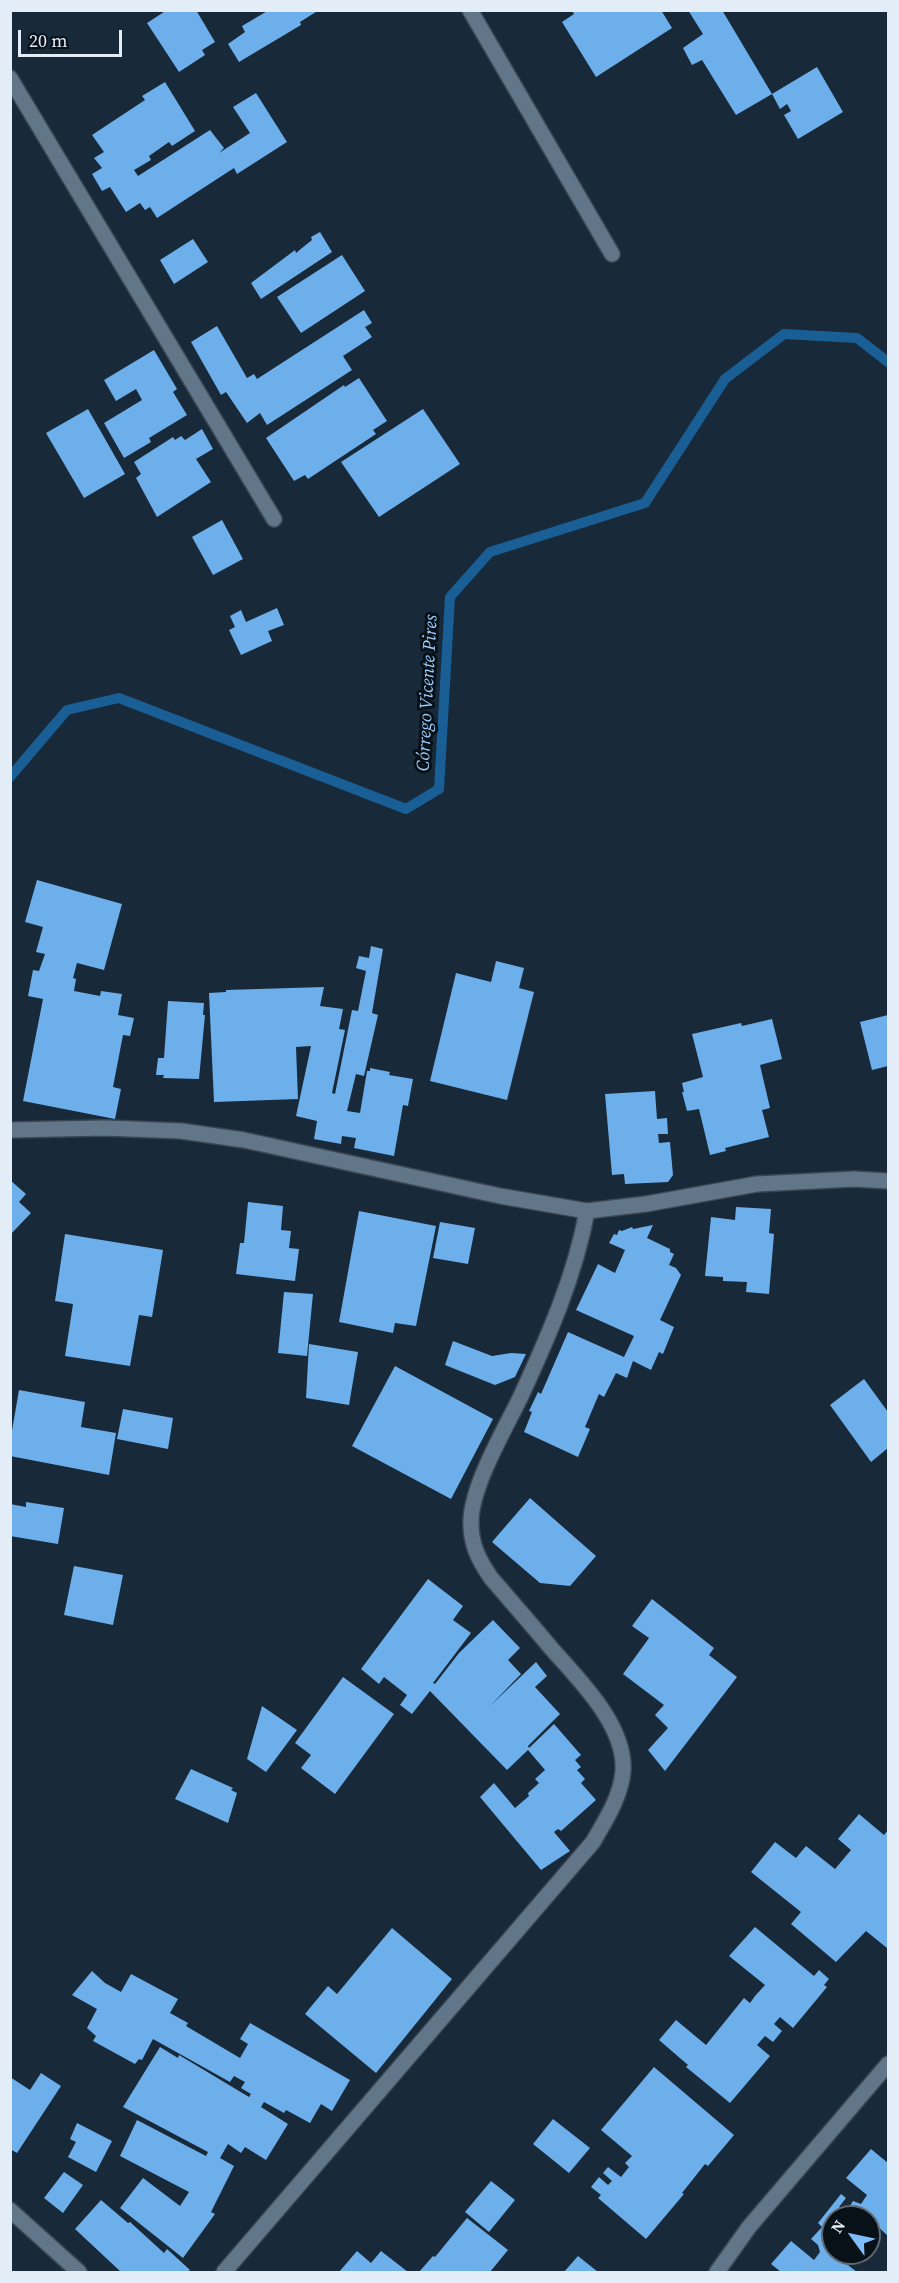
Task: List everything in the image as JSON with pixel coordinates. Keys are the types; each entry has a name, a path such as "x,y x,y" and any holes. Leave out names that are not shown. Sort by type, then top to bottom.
{"street":[{"path":"471,10 612,254"},
{"path":"10,78 274,519"},
{"path":"10,1130 105,1128 181,1131 223,1137 500,1196 587,1211 646,1204 757,1184 854,1179 888,1181"},
{"path":"224,2272 592,1842 610,1812 623,1771 621,1751 614,1731 597,1701 491,1578 479,1559 472,1537 471,1516 480,1483 544,1345 568,1286 580,1248 587,1211"},
{"path":"717,2272 749,2227 888,2064"},
{"path":"10,2210 79,2272"}],"building":[{"path":"167,10 196,10 215,42 202,50 205,55 179,72 147,23"},
{"path":"269,10 319,10 300,22 301,25 239,62 228,44 245,32 242,26"},
{"path":"572,10 661,10 672,28 596,77 562,22 574,14"},
{"path":"688,10 722,10 772,94 736,115 702,60 692,65 683,48 703,34"},
{"path":"817,67 843,112 798,139 784,115 791,111 787,104 780,109 772,94"},
{"path":"165,82 195,131 172,146 169,142 149,156 151,160 134,170 138,176 210,130 224,148 219,153 250,133 233,107 256,93 287,142 237,174 234,168 157,218 150,207 145,210 140,203 126,212 110,187 102,191 92,174 102,168 94,158 104,152 92,135 145,100 142,96"},
{"path":"320,232 332,252 261,299 251,283 295,250 296,253 312,240 311,237"},
{"path":"193,239 208,262 174,284 160,260"},
{"path":"342,255 365,291 301,333 277,297"},
{"path":"364,310 372,323 365,327 372,337 343,356 352,370 267,425 260,413 247,423 226,392 221,395 191,342 217,326 247,378 254,374 257,379"},
{"path":"154,350 177,389 173,392 187,415 149,438 151,442 124,458 104,423 142,400 136,389 116,401 104,380"},
{"path":"359,378 387,421 373,430 376,434 308,479 305,475 294,481 266,438 344,385 345,387"},
{"path":"88,409 125,474 84,498 46,433"},
{"path":"423,409 460,464 379,517 341,462"},
{"path":"202,429 213,449 196,459 211,482 157,517 136,478 141,474 134,462 173,437 175,440 181,436 185,440"},
{"path":"222,520 243,559 213,575 192,537"},
{"path":"277,608 284,625 268,631 272,641 241,655 229,630 235,627 230,616 241,610 246,622"},
{"path":"37,880 122,904 104,970 77,963 73,978 76,979 74,991 100,996 101,991 122,994 118,1015 134,1018 130,1036 123,1035 113,1087 121,1089 115,1119 23,1101 43,999 28,996 33,970 39,971 45,954 36,952 43,927 25,922"},
{"path":"371,946 383,949 372,1013 378,1015 364,1076 356,1074 347,1111 360,1113 367,1071 370,1071 370,1068 390,1072 389,1075 413,1079 408,1106 403,1105 394,1156 354,1148 356,1138 342,1136 341,1144 314,1139 317,1121 296,1116 311,1046 296,1047 298,1099 214,1102 209,993 226,992 226,990 324,987 320,1006 343,1009 339,1029 345,1030 332,1093 335,1094 352,1010 358,1011 366,971 356,968 359,956 369,958"},
{"path":"496,961 524,968 519,988 534,992 507,1100 430,1081 456,973 491,982"},
{"path":"168,1001 204,1003 199,1079 163,1078 164,1075 156,1075 158,1058 164,1058"},
{"path":"888,1015 888,1066 872,1070 860,1022"},
{"path":"772,1019 782,1059 760,1065 770,1108 762,1110 769,1137 725,1148 726,1151 710,1155 699,1109 687,1111 682,1092 684,1092 682,1083 703,1077 692,1034"},
{"path":"655,1091 657,1119 667,1118 668,1134 658,1134 659,1143 670,1142 673,1175 668,1182 625,1184 624,1174 612,1175 605,1094"},
{"path":"10,1180 26,1194 19,1202 31,1213 10,1235"},
{"path":"248,1202 283,1206 281,1230 291,1231 289,1248 299,1249 295,1281 236,1274 240,1243 244,1243"},
{"path":"736,1207 771,1209 769,1233 774,1234 769,1294 746,1292 747,1282 723,1281 723,1277 705,1276 711,1217 735,1220"},
{"path":"359,1211 436,1226 416,1326 395,1323 393,1333 339,1322"},
{"path":"440,1222 475,1228 468,1264 433,1258"},
{"path":"653,1225 647,1238 670,1249 670,1252 674,1254 669,1265 676,1268 681,1275 660,1320 674,1327 663,1354 659,1352 651,1370 633,1361 627,1378 616,1373 604,1397 599,1394 585,1427 590,1429 578,1457 524,1432 532,1412 529,1411 538,1392 541,1394 568,1332 624,1357 634,1336 576,1310 598,1264 615,1273 625,1250 609,1243 614,1234 617,1235 619,1230 632,1227 633,1229"},
{"path":"65,1234 163,1250 152,1317 139,1315 130,1366 65,1356 73,1304 55,1301"},
{"path":"284,1292 313,1294 307,1356 278,1353"},
{"path":"453,1341 492,1356 511,1353 526,1354 515,1377 495,1385 445,1365"},
{"path":"309,1344 358,1352 349,1405 306,1398"},
{"path":"395,1366 493,1419 451,1499 352,1446"},
{"path":"864,1379 888,1412 888,1448 871,1462 830,1405"},
{"path":"19,1390 85,1402 81,1427 116,1433 109,1475 10,1456 10,1442"},
{"path":"123,1409 173,1418 168,1449 117,1439"},
{"path":"530,1498 596,1556 570,1586 540,1583 492,1542"},
{"path":"26,1502 64,1508 58,1544 10,1536 10,1504 26,1507"},
{"path":"74,1566 123,1575 113,1625 64,1615"},
{"path":"428,1579 463,1606 453,1620 471,1633 433,1683 435,1684 459,1653 493,1620 520,1648 508,1660 521,1674 490,1706 536,1662 547,1676 535,1687 560,1714 528,1746 529,1748 554,1724 581,1755 575,1760 581,1767 577,1770 585,1779 581,1783 596,1800 561,1831 558,1829 554,1832 570,1851 541,1870 480,1797 494,1783 515,1808 529,1796 528,1793 539,1783 535,1779 545,1770 528,1750 507,1770 430,1691 412,1714 400,1705 407,1695 384,1677 379,1684 361,1669"},
{"path":"652,1599 714,1648 709,1655 737,1677 665,1771 648,1750 668,1728 655,1715 664,1705 623,1674 649,1638 632,1626"},
{"path":"343,1677 394,1714 335,1794 301,1768 311,1755 295,1743"},
{"path":"262,1706 297,1730 266,1772 247,1759"},
{"path":"191,1769 233,1788 231,1790 237,1793 228,1823 175,1799"},
{"path":"859,1814 884,1835 888,1830 888,1947 866,1931 836,1962 791,1924 801,1912 751,1872 775,1842 796,1858 806,1846 835,1869 851,1850 838,1839"},
{"path":"755,1927 814,1976 819,1970 829,1979 824,1985 827,1987 793,2028 780,2017 774,2024 782,2031 773,2042 765,2036 757,2045 770,2056 730,2103 686,2067 688,2065 659,2040 676,2020 706,2045 744,1998 750,2003 765,1985 729,1956"},
{"path":"392,1928 452,1979 376,2073 305,2014 328,1986 337,1994"},
{"path":"92,1971 105,1983 121,1992 131,1974 178,1999 170,2013 188,2023 186,2026 240,2058 248,2044 240,2039 250,2023 350,2080 332,2111 321,2104 310,2123 286,2110 284,2113 264,2102 261,2107 288,2124 266,2160 245,2147 241,2153 228,2144 220,2158 234,2166 211,2212 215,2214 183,2258 120,2208 143,2178 180,2206 189,2192 120,2156 137,2120 206,2156 208,2152 123,2107 160,2047 178,2058 179,2055 249,2097 251,2094 241,2088 245,2082 234,2076 230,2082 153,2039 142,2060 139,2059 135,2064 93,2041 96,2036 87,2028 97,2009 72,1995"},
{"path":"654,2067 734,2135 708,2166 705,2164 682,2193 684,2194 646,2239 598,2198 601,2195 591,2187 599,2177 608,2185 612,2181 603,2173 608,2167 621,2177 629,2167 625,2163 632,2156 601,2130"},
{"path":"41,2073 61,2086 17,2153 10,2149 10,2077 30,2090"},
{"path":"553,2119 590,2148 569,2173 533,2144"},
{"path":"77,2123 112,2141 96,2172 68,2157 76,2142 70,2139"},
{"path":"871,2149 888,2163 888,2236 881,2229 881,2205 850,2205 853,2201 861,2204 867,2195 846,2178"},
{"path":"64,2172 83,2185 63,2213 44,2198"},
{"path":"491,2181 515,2200 489,2232 465,2212"},
{"path":"841,2194 846,2198 841,2205 832,2205"},
{"path":"101,2200 128,2223 130,2222 164,2253 167,2249 190,2270 187,2272 121,2272 75,2229"},
{"path":"467,2218 508,2250 490,2272 419,2272 433,2256 435,2257"},
{"path":"821,2228 821,2265 848,2265 857,2272 781,2272 771,2264 791,2241 814,2260 820,2252 818,2245 811,2239"},
{"path":"357,2251 371,2263 381,2251 408,2272 339,2272"},
{"path":"578,2256 598,2272 564,2272"}],"waterway":[{"name":"Córrego Vicente Pires","path":"10,777 67,710 119,698 406,809 439,789 450,597 490,552 645,503 725,379 784,334 857,338 888,362"}]}
